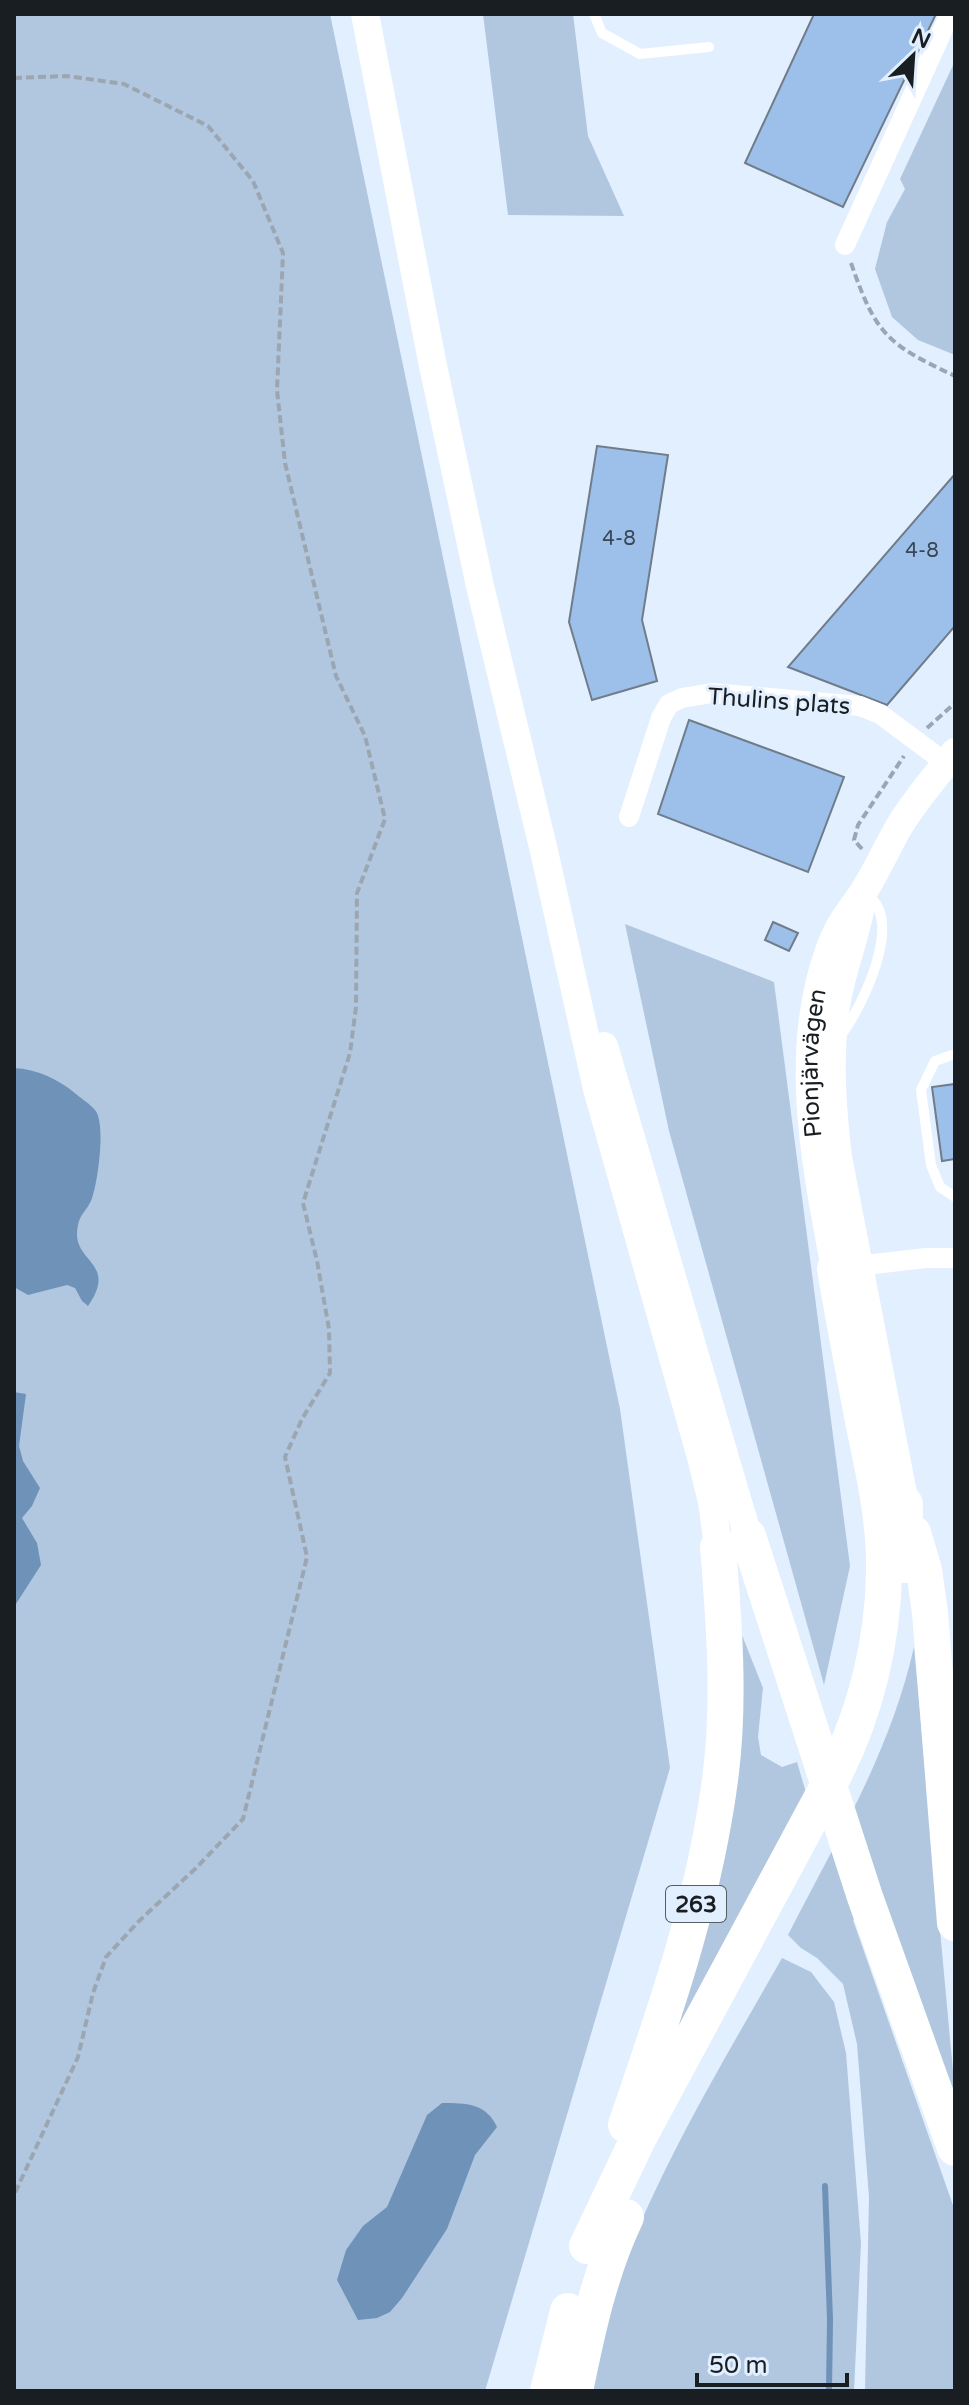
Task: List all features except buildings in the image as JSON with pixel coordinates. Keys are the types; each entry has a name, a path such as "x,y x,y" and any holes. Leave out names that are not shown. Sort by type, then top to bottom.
{"highway":[{"path":"587,2246 638,2139 835,1773 850,1742 868,1686 882,1601 882,1536 847,1268"},
{"path":"905,1504 924,1570 930,1613 955,1923"},
{"path":"575,2391 586,2335 613,2244 653,2158 870,1746 887,1696 898,1634 905,1504"},
{"name":"263","path":"733,1541 805,1716 865,1897 955,2148"},
{"name":"263","path":"548,2391 587,2246 677,1975 704,1876 721,1770 733,1541"}],"main road":[{"name":"263","path":"365,14 432,361 480,586 597,1089 712,1502 733,1541"},
{"name":"Pionjärvägen","path":"905,1504 810,1123 813,1030 828,952 844,915 863,893 903,820 950,758"},
{"name":"Pionjärvägen","path":"847,1268 833,1111 833,1046 837,1000 860,919 863,893"}],"street":[{"path":"845,245 950,14"},
{"name":"Thulins plats","path":"629,817 661,718 669,704 682,698 712,693 860,706 880,714 916,740 950,758"},
{"path":"847,1268 926,1258 955,1258"}],"lane":[{"path":"594,14 602,33 640,54 709,47"},
{"path":"955,1054 935,1061 921,1090 931,1165 940,1187 955,1197"}],"path":[{"path":"14,78 67,76 124,84 208,126 253,181 283,253 277,390 285,463 336,676 365,736 385,819 357,893 356,1007 350,1053 303,1203 329,1329 330,1373 302,1419 285,1457 307,1557 243,1819 106,1957 93,1993 78,2057 14,2195"},
{"path":"845,245 857,284 877,325 902,350 955,376"},
{"path":"880,858 860,847 854,840 855,832 876,794 916,740 955,703"}],"shaded area":[{"path":"14,14 330,14 620,1409 670,1768 485,2391 14,2391"},
{"path":"483,14 573,14 588,136 624,216 508,215"},
{"path":"955,61 955,355 918,340 892,317 875,269 887,222 905,189 900,179"},
{"path":"625,924 774,982 850,1566 824,1685 669,1131"},
{"path":"14,1068 31,1070 55,1079 95,1110 98,1117 101,1138 97,1177 91,1201 79,1221 77,1234 79,1244 97,1272 99,1281 88,1306 75,1288 67,1285 28,1295 14,1287"},
{"path":"14,1392 26,1394 19,1446 23,1461 40,1488 32,1506 22,1518 37,1543 41,1565 14,1607"},
{"path":"736,1620 763,1688 758,1737 761,1755 782,1767 797,1762 809,1803 653,2084"},
{"path":"914,1647 955,2093 913,1995 878,1898 853,1920 955,2211 955,2391 865,2391 869,2197 857,2044 843,1984 788,1935 877,1759 904,1686"},
{"path":"782,1958 811,1972 834,2002 846,2053 861,2243 854,2391 587,2391 600,2334 641,2222 694,2114"},
{"path":"442,2103 467,2104 481,2109 497,2127 475,2155 447,2229 402,2298 390,2312 377,2318 358,2320 337,2280 346,2250 363,2226 387,2207 427,2115"}],"waterway":[{"path":"825,2186 830,2319 829,2391"}]}
